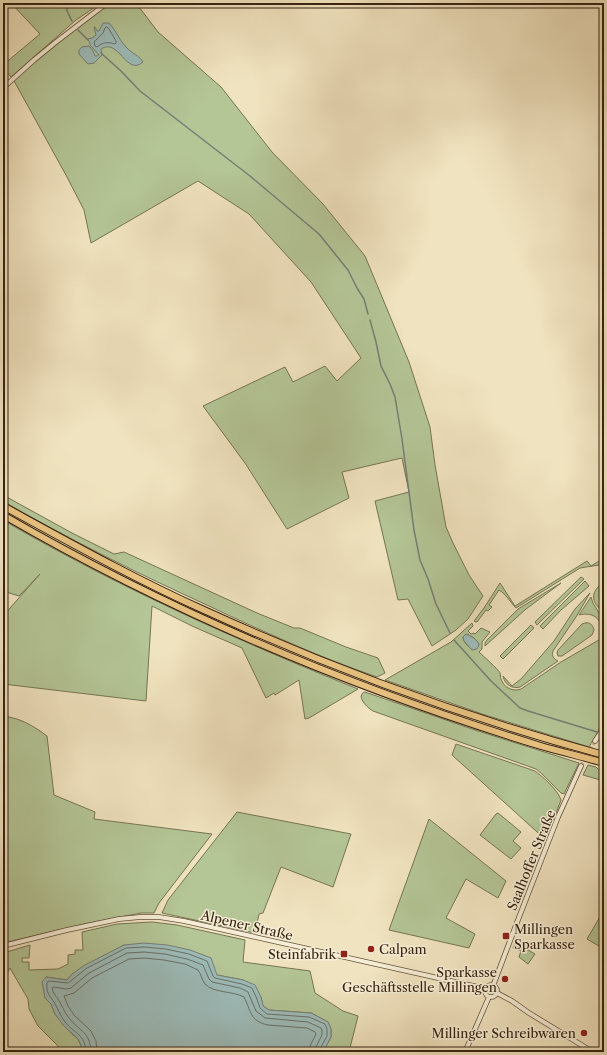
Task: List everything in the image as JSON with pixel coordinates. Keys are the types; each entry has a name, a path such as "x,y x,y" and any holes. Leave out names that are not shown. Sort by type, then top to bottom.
{"highway":[{"path":"3,506 145,582 286,646 422,699 545,739 604,755"},
{"path":"3,515 80,557 202,618 359,684 476,725 542,746 604,763"}],"street":[{"path":"3,88 56,42 107,3"},
{"path":"596,741 604,728"},
{"name":"Saalhoffer Straße","path":"493,986 558,817 581,766"},
{"name":"Alpener Straße","path":"3,946 119,919 159,917 184,921 486,990"},
{"path":"489,997 486,990 488,986 493,986 497,990 497,993 593,1052"},
{"path":"489,997 495,996 497,993"},
{"path":"465,1052 489,997"}],"green space":[{"path":"11,3 101,3 76,20 11,77 3,65 40,34"},
{"path":"108,3 136,3 158,32 221,87 272,152 323,204 365,256 409,362 430,427 446,527 469,575 483,596 468,619 456,630 432,646 408,599 398,600 375,501 409,492 402,458 342,472 349,498 287,529 245,463 203,406 285,367 293,382 325,366 337,381 361,358 311,282 249,214 198,181 91,243 84,210 13,79 34,60"},
{"path":"3,495 114,554 124,552 257,613 378,658 385,673 377,677 313,653 183,594 105,556 28,515 3,501"},
{"path":"3,520 89,567 177,611 358,689 305,719 299,680 275,695 274,693 266,698 242,648 192,626 152,606 146,701 3,684 3,616 40,574 19,596 3,591"},
{"path":"604,558 604,566 599,565 580,568 516,608 499,590 489,605 492,607 488,611 486,610 477,622 474,621 500,583 515,606 587,561 591,566"},
{"path":"581,577 584,579 537,625 535,622"},
{"path":"585,581 589,586 561,610 543,629 540,626"},
{"path":"604,581 604,600 599,608 594,600 594,594"},
{"path":"561,583 526,609 485,646 487,640 518,609"},
{"path":"590,593 553,651 553,657 558,661 520,687 509,686 503,676 512,686 521,679 554,641 575,609"},
{"path":"591,597 601,620 604,623 604,634 601,636 601,626 597,618 590,614 579,615"},
{"path":"472,623 473,626 468,631 471,634 475,634 481,628 490,632 482,642 482,649 479,652 499,671 504,685 512,690 518,690 561,662 604,637 604,721 589,747 482,714 385,680 451,642","holes":["468,635 474,638 479,645 472,650 465,642 463,637"]},
{"path":"590,623 593,627 594,630 592,635 562,656 558,656 558,650 582,624"},
{"path":"531,625 534,628 503,659 500,656"},
{"path":"365,692 472,729 579,763 564,794 561,793 536,769 373,711 361,698 362,694"},
{"path":"3,716 26,723 47,736 54,795 95,812 94,819 212,834 159,903 154,913 141,913 84,924 3,943"},
{"path":"456,744 535,771 550,784 557,792 561,800 546,840 452,755"},
{"path":"588,765 596,767 600,771 604,772 604,781 583,775"},
{"path":"237,812 351,834 333,887 281,867 263,913 259,914 255,933 162,913 168,900"},
{"path":"498,813 521,832 513,841 521,848 511,859 480,835"},
{"path":"429,819 506,881 498,898 466,879 446,918 475,934 469,948 389,930"},
{"path":"604,910 604,949 587,939"},
{"path":"152,922 177,925 245,940 243,962 310,971 315,993 343,1011 358,1016 349,1052 323,1052 331,1037 331,1029 328,1022 311,1013 269,1010 263,1006 261,997 243,980 217,975 124,945 72,974 67,980 46,977 45,998 51,1004 55,1014 78,1039 82,1052 61,1052 57,1045 38,1026 29,1009 28,999 10,968 3,980 3,953 30,945 29,958 22,958 22,962 29,962 29,970 58,969 68,964 68,955 75,954 75,950 83,950 82,932 117,924"},
{"path":"515,942 535,954 528,964 519,957 521,951 513,948"}],"water":[{"path":"103,23 109,23 128,49 143,62 137,65 132,65 113,48 107,47 101,49 102,55 94,63 88,64 79,54 79,50 82,47 89,46 95,56 99,55 87,39 96,35 94,27 97,31 99,31"},
{"path":"466,634 477,641 479,645 477,649 472,650 464,641 463,637"},
{"path":"144,943 167,945 190,950 211,958 217,975 243,980 255,985 261,997 263,1006 269,1010 311,1013 328,1022 331,1029 331,1037 323,1052 82,1052 78,1039 63,1025 55,1014 51,1004 45,998 42,982 46,977 67,980 72,974 85,965 124,945"}],"waterway":[{"path":"65,3 72,21"},
{"path":"78,30 88,40"},
{"path":"101,53 140,91 250,176 319,234 348,270 364,299 368,314"},
{"path":"370,320 381,366 395,397 414,530 420,560 436,604 450,633"},
{"path":"454,640 491,681 520,708 597,732"}],"tunnel":[{"path":"581,766 595,741"}],"place":[{"name":"Millingen Sparkasse","path":"506,936"},
{"name":"Calpam","path":"371,949"},
{"name":"Steinfabrik","path":"344,954"},
{"name":"Sparkasse Geschäftsstelle Millingen","path":"505,979"},
{"name":"Millinger Schreibwaren","path":"584,1033"}]}
